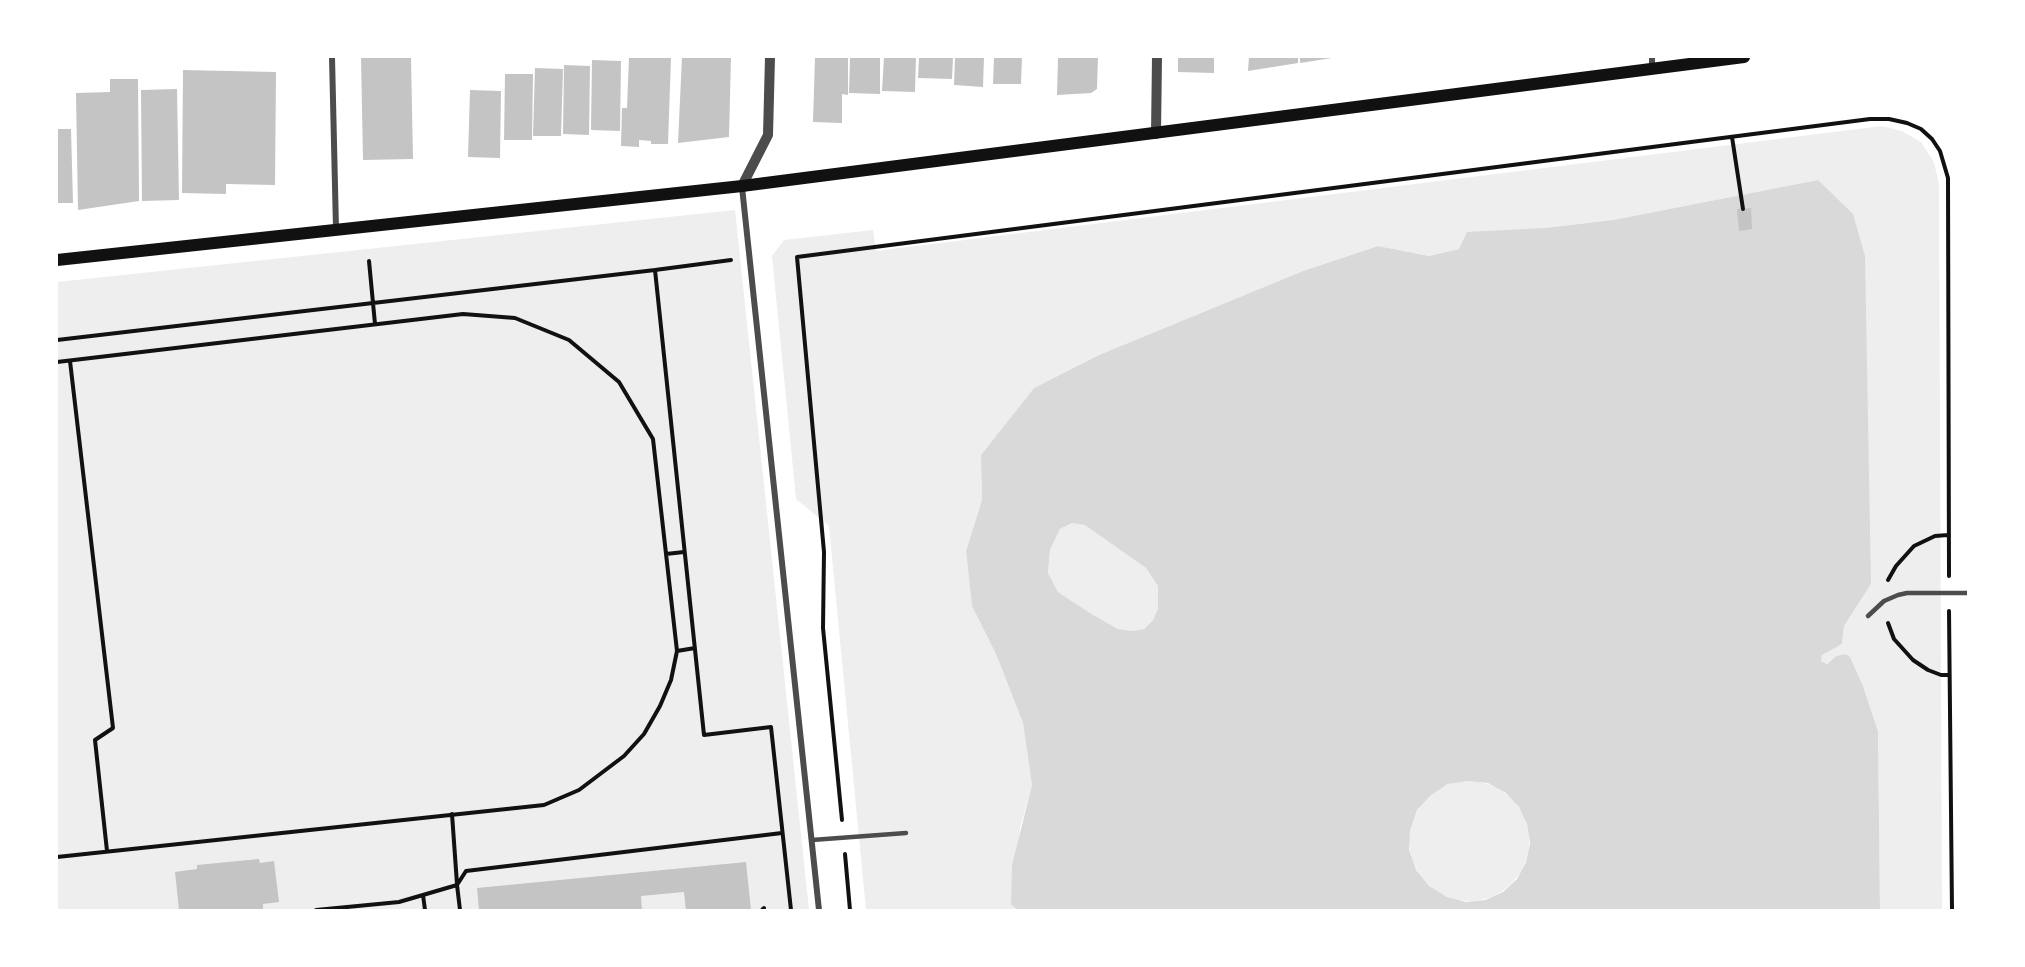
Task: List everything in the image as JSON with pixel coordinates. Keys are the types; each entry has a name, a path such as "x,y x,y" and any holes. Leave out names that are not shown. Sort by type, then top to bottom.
{"main road":[{"path":"57,260 742,186 1156,134 1652,63 1744,57"}],"street":[{"path":"332,57 336,229"},
{"path":"770,57 768,135 742,186 819,910"},
{"path":"1156,57 1156,134"}],"lane":[{"path":"1868,616 1884,601 1898,595 1968,593"},
{"path":"812,840 906,833"}],"path":[{"path":"850,910 823,628 824,552 797,257 1870,119 1889,119 1907,123 1921,129 1941,151 1948,178 1948,543"},
{"path":"1732,137 1743,209"},
{"path":"57,340 749,257"},
{"path":"369,261 375,324"},
{"path":"655,270 704,735 771,727 791,910"},
{"path":"57,362 463,314 515,318 569,340 619,382 653,439 677,651 671,680 644,734 624,756 579,790 544,805 57,857"},
{"path":"70,361 113,728 95,740 107,851"},
{"path":"666,554 684,552"},
{"path":"677,651 695,648"},
{"path":"1949,667 1952,910"},
{"path":"452,814 460,910"},
{"path":"316,910 399,902 457,885 466,871 782,833"},
{"path":"423,895 425,910"}],"shaded area":[{"path":"1882,126 1902,131 1921,142 1934,162 1939,185 1942,910 1880,910 1878,731 1863,686 1850,657 1846,654 1836,656 1826,664 1821,661 1821,655 1842,644 1844,626 1871,584 1818,180 1613,220 1546,228 1429,256 1378,246 1303,271 1099,355 1034,388 981,455 982,500 966,551 972,606 996,654 1023,723 1032,785 1020,828 1011,905 1018,910 866,910 829,526 796,499 772,256 784,240 873,230 876,251"},
{"path":"1818,180 1853,214 1865,256 1871,584 1844,626 1842,644 1822,655 1821,661 1827,664 1836,656 1846,654 1850,657 1863,686 1878,731 1880,910 1018,910 1011,905 1012,865 1032,785 1023,723 996,654 972,606 966,551 982,500 981,455 1034,388 1099,355 1303,271 1378,246 1429,256 1459,249 1467,232 1545,228 1613,220","holes":["1072,523 1085,525 1146,568 1158,586 1158,609 1153,620 1144,629 1132,631 1118,629 1058,592 1048,573 1050,550 1060,529","1468,781 1488,783 1506,793 1519,807 1527,824 1530,843 1526,862 1517,879 1503,892 1485,900 1466,902 1447,897 1429,886 1416,870 1409,850 1410,830 1417,810 1431,795 1448,784"]},
{"path":"735,210 809,910 57,910 57,282"},
{"path":"1072,523 1085,524 1146,568 1158,586 1158,609 1153,620 1144,629 1132,631 1118,629 1058,592 1048,573 1050,550 1060,529"},
{"path":"1469,781 1492,786 1511,799 1524,818 1529,841 1524,864 1511,883 1492,896 1469,901 1446,896 1427,883 1414,864 1409,841 1414,818 1427,799 1446,786"}],"building":[{"path":"361,57 411,57 413,159 363,160"},
{"path":"629,57 671,57 668,144 651,144 651,141 639,140 639,147 621,146 622,108 627,108"},
{"path":"682,57 731,57 729,137 678,143"},
{"path":"815,57 848,57 848,95 842,94 842,123 813,122"},
{"path":"850,57 880,57 880,94 849,93"},
{"path":"884,57 916,57 915,92 882,91"},
{"path":"919,57 953,57 952,79 918,78"},
{"path":"955,57 984,57 983,87 954,85"},
{"path":"994,57 1022,57 1021,84 993,84"},
{"path":"1058,57 1098,57 1097,89 1091,93 1057,95"},
{"path":"1178,57 1214,57 1214,73 1178,72"},
{"path":"1249,57 1298,57 1298,63 1248,71"},
{"path":"1300,57 1332,57 1332,58 1300,63"},
{"path":"592,60 621,61 620,131 591,130"},
{"path":"564,65 590,66 589,135 563,134"},
{"path":"535,68 563,69 561,136 533,136"},
{"path":"183,70 276,72 275,185 226,184 226,194 182,193"},
{"path":"505,74 533,74 532,140 504,140"},
{"path":"110,79 138,79 139,201 78,210 76,93 110,92"},
{"path":"177,89 179,200 142,201 141,90"},
{"path":"470,90 501,91 500,158 468,157"},
{"path":"57,129 71,129 73,203 57,203"},
{"path":"1751,208 1752,229 1739,231 1737,209"},
{"path":"259,859 260,863 274,861 279,902 263,904 263,910 179,910 175,872 197,869 197,865"},
{"path":"746,862 751,910 686,910 684,892 641,896 642,910 479,910 477,888"}]}
